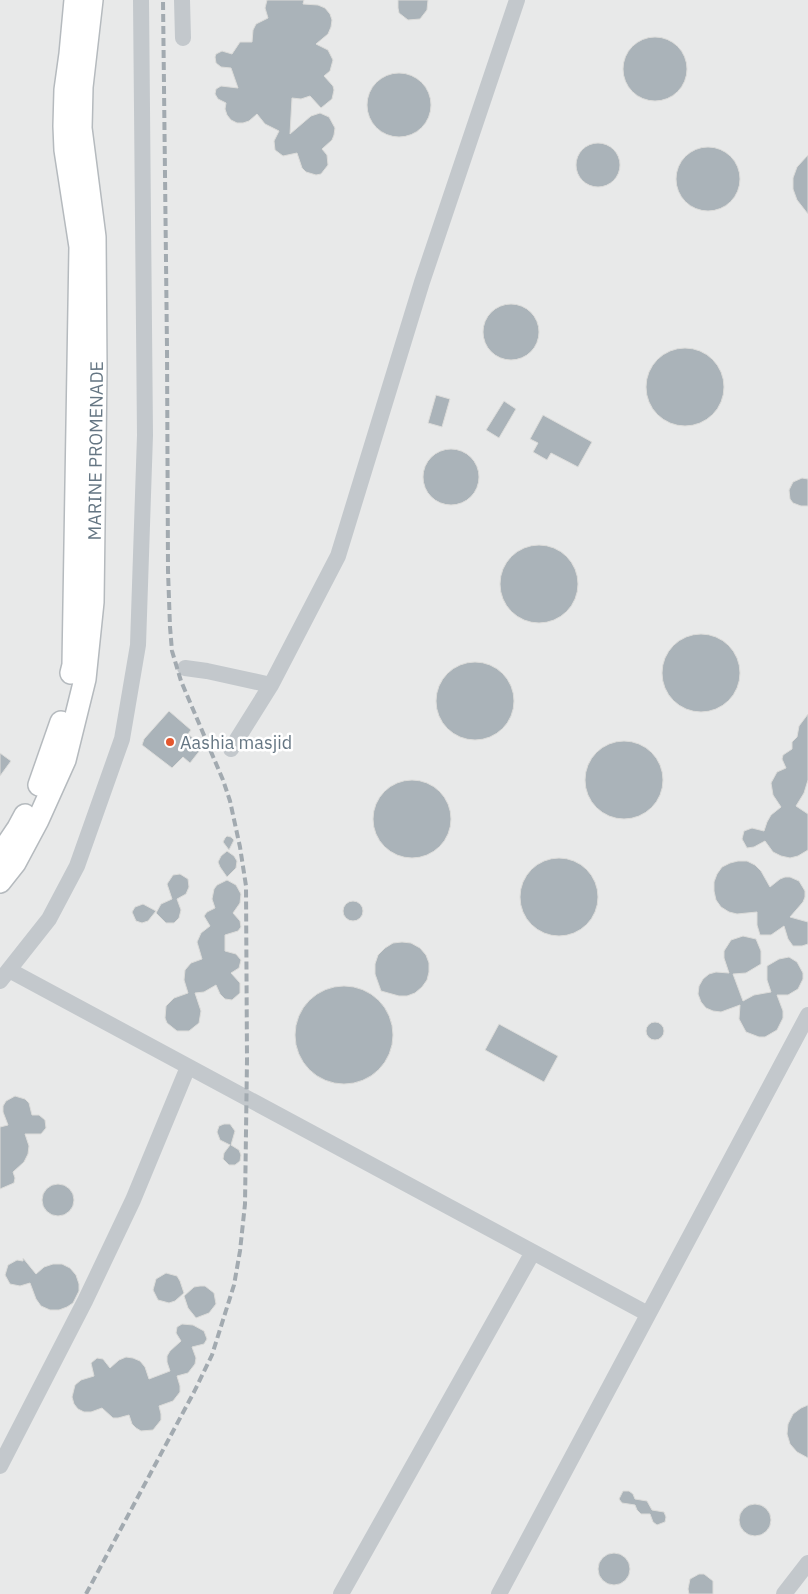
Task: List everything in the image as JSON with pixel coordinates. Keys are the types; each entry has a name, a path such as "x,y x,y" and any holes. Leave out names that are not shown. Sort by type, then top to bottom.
{"main road":[{"name":"MARINE PROMENADE","path":"0,855 18,828 43,776 61,722 73,665 80,248 64,150 64,126 65,90 75,0"},
{"name":"MARINE PROMENADE","path":"0,882 15,863 38,820 65,760 85,679 93,602 96,368 95,237 81,128 82,88 92,0"}],"street":[{"path":"141,0 145,435 138,645 122,739 77,866 49,919 4,975 188,1067 648,1314"},
{"path":"182,0 183,38"},
{"path":"231,749 271,686 338,556 422,282 517,0"},
{"path":"185,668 207,671 271,686"},
{"path":"499,1594 808,1015"},
{"path":"0,1466 133,1200 188,1067"},
{"path":"341,1594 533,1252"},
{"path":"784,1594 808,1563"}],"shaded area":[{"path":"0,0 808,0 808,1594 0,1594"}],"building":[{"path":"267,0 304,0 303,4 318,5 325,8 332,20 328,34 316,44 328,50 333,60 330,71 324,76 333,86 332,99 321,108 310,96 301,99 292,98 290,134 311,116 320,113 329,117 335,128 332,140 322,149 327,155 328,165 321,174 316,175 306,172 302,168 297,153 283,156 275,150 274,141 279,131 265,124 257,114 249,121 243,123 231,120 225,109 226,103 218,99 215,94 216,89 221,86 238,88 231,68 221,67 216,63 216,54 222,51 232,54 240,42 252,42 253,30 256,24 268,18 265,8"},
{"path":"398,0 428,0 427,10 420,19 408,20 399,13"},
{"path":"649,37 661,37 678,46 685,57 687,69 685,81 678,92 661,101 649,101 637,96 628,87 623,75 623,63 628,51 637,42"},
{"path":"393,73 405,73 422,82 429,93 431,105 429,117 422,128 405,137 393,137 381,132 372,123 367,111 367,99 372,87 381,78"},
{"path":"594,143 602,143 614,149 620,165 614,181 602,187 594,187 582,181 576,169 576,161 582,149"},
{"path":"702,147 714,147 731,156 738,167 740,179 738,191 731,202 714,211 702,211 690,206 681,197 676,185 676,173 681,161 690,152"},
{"path":"808,155 808,214 797,200 793,189 793,178 797,167"},
{"path":"506,304 516,304 531,312 537,321 539,332 537,343 531,352 516,360 506,360 495,355 488,348 483,337 483,327 488,316 495,309"},
{"path":"677,348 693,348 707,354 718,365 724,379 724,395 718,409 707,420 693,426 677,426 663,420 652,409 646,395 646,379 652,365 663,354"},
{"path":"436,395 450,399 442,427 428,423"},
{"path":"504,401 516,409 499,438 486,430"},
{"path":"543,415 592,442 578,467 551,453 547,460 533,452 538,443 530,439"},
{"path":"446,449 456,449 471,457 477,466 479,477 477,488 471,497 456,505 446,505 435,500 428,493 423,482 423,472 428,461 435,454"},
{"path":"802,478 808,479 808,506 793,503 790,499 789,490 793,482"},
{"path":"539,545 554,548 567,556 575,569 578,584 575,599 567,612 554,620 539,623 524,620 511,612 503,599 500,584 503,569 511,556 524,548"},
{"path":"701,634 716,637 729,645 737,658 740,673 737,688 729,701 716,709 701,712 686,709 673,701 665,688 662,673 665,658 673,645 686,637"},
{"path":"475,662 490,665 503,673 511,686 514,701 511,716 503,729 490,737 475,740 460,737 447,729 439,716 436,701 439,686 447,673 460,665"},
{"name":"Aashia masjid","path":"169,711 191,730 188,734 200,744 201,749 190,763 183,757 172,768 142,745 144,739"},
{"path":"808,714 808,780 804,793 796,806 808,814 808,850 790,858 773,852 765,841 754,847 747,848 742,839 744,831 752,828 764,831 771,815 781,807 773,795 771,783 777,772 786,768 782,759 783,755 792,749 792,742 797,737 799,726"},
{"path":"624,741 639,744 652,752 660,765 663,780 660,795 652,808 639,816 624,819 609,816 596,808 588,795 585,780 588,765 596,752 609,744"},
{"path":"0,753 11,761 0,776"},
{"path":"412,780 427,783 440,791 448,804 451,819 448,834 440,847 427,855 412,858 397,855 384,847 376,834 373,819 376,804 384,791 397,783"},
{"path":"227,836 234,840 229,850 223,842"},
{"path":"227,851 237,861 236,868 227,877 218,862"},
{"path":"559,858 574,861 587,869 595,882 598,897 595,912 587,925 574,933 559,936 544,933 531,925 523,912 520,897 523,882 531,869 544,861"},
{"path":"738,861 747,861 755,865 761,871 770,887 785,877 799,881 805,891 805,897 790,917 808,922 808,944 793,946 788,939 784,926 771,935 760,935 757,925 757,912 737,914 721,907 716,900 714,882 722,867"},
{"path":"180,874 188,879 189,887 186,894 177,899 181,910 179,918 174,923 166,923 156,913 161,904 172,899 167,884 173,875"},
{"path":"227,880 236,885 241,894 240,903 233,913 240,921 241,927 238,931 225,935 225,951 236,954 241,960 239,968 231,973 240,983 240,993 232,1000 225,999 220,994 216,985 204,992 195,993 201,1011 199,1023 189,1031 177,1031 167,1023 165,1018 166,1006 174,998 188,993 184,980 185,970 191,963 202,959 197,942 201,933 210,926 204,916 215,908 212,899 214,889 217,885"},
{"path":"353,901 360,904 363,911 360,918 353,921 346,918 343,911 346,904"},
{"path":"143,904 156,911 148,921 142,923 136,921 132,912 135,907"},
{"path":"743,936 756,939 761,951 761,964 746,973 733,974 743,1001 754,995 771,992 767,980 767,966 779,959 789,957 797,962 803,973 803,979 798,989 788,995 777,995 783,1011 783,1018 777,1030 765,1037 759,1037 746,1032 739,1019 740,1005 721,1012 713,1011 706,1008 698,994 699,986 709,974 716,972 729,973 724,958 724,951 731,940"},
{"path":"393,943 411,943 420,948 426,955 429,963 427,980 415,993 407,996 399,996 381,991 375,974 375,964 378,955"},
{"path":"344,986 363,990 379,1000 389,1016 393,1035 389,1054 379,1070 363,1080 344,1084 325,1080 309,1070 299,1054 295,1035 299,1016 309,1000 325,990"},
{"path":"655,1022 661,1025 664,1031 661,1037 655,1040 649,1037 646,1031 649,1025"},
{"path":"499,1024 558,1056 544,1082 485,1050"},
{"path":"15,1096 25,1099 29,1103 32,1115 39,1115 45,1120 46,1128 41,1134 25,1134 29,1146 28,1154 24,1162 13,1172 14,1183 0,1189 0,1127 8,1125 3,1112 3,1106 6,1101"},
{"path":"230,1124 235,1131 231,1145 239,1150 241,1155 240,1161 235,1165 229,1165 223,1159 224,1153 230,1145 220,1140 217,1132 219,1126"},
{"path":"58,1184 64,1185 69,1189 73,1194 73,1206 69,1211 64,1215 58,1216 52,1215 47,1211 43,1206 42,1200 43,1194 47,1189 52,1185"},
{"path":"23,1258 36,1274 44,1267 53,1264 62,1264 70,1268 76,1275 79,1284 79,1291 73,1303 59,1310 50,1310 41,1306 30,1283 20,1286 10,1284 5,1275 8,1265 17,1260 23,1261"},
{"path":"166,1273 177,1276 184,1293 175,1301 169,1303 158,1300 153,1290 156,1279"},
{"path":"205,1286 214,1293 216,1304 209,1313 196,1318 188,1308 184,1296 194,1287"},
{"path":"182,1324 193,1325 204,1331 207,1339 204,1344 192,1347 196,1358 195,1364 188,1373 177,1376 180,1392 173,1401 159,1406 161,1420 153,1430 141,1431 136,1428 132,1424 129,1415 113,1418 102,1408 91,1412 84,1412 74,1404 72,1397 75,1385 81,1380 94,1376 91,1363 97,1358 103,1359 110,1368 119,1360 126,1357 133,1358 140,1361 145,1367 149,1379 170,1371 167,1356 181,1341 176,1333 177,1327"},
{"path":"808,1405 808,1458 797,1452 790,1444 787,1434 788,1424 793,1414"},
{"path":"623,1491 629,1491 635,1499 647,1501 652,1510 664,1512 665,1522 657,1525 653,1522 650,1514 641,1514 635,1505 622,1503 619,1499"},
{"path":"755,1504 761,1505 766,1509 770,1514 770,1526 766,1531 761,1535 755,1536 749,1535 744,1531 740,1526 739,1520 740,1514 744,1509 749,1505"},
{"path":"614,1553 625,1558 630,1569 625,1580 614,1585 603,1580 598,1569 603,1558"},
{"path":"699,1574 704,1574 713,1581 713,1594 689,1594 690,1579"}],"railway":[{"path":"86,1594 212,1355 234,1285 245,1204 247,1060 246,886 230,801 181,681 172,651 170,627 163,0"}],"place":[{"name":"Aashia masjid","path":"170,742"}]}
